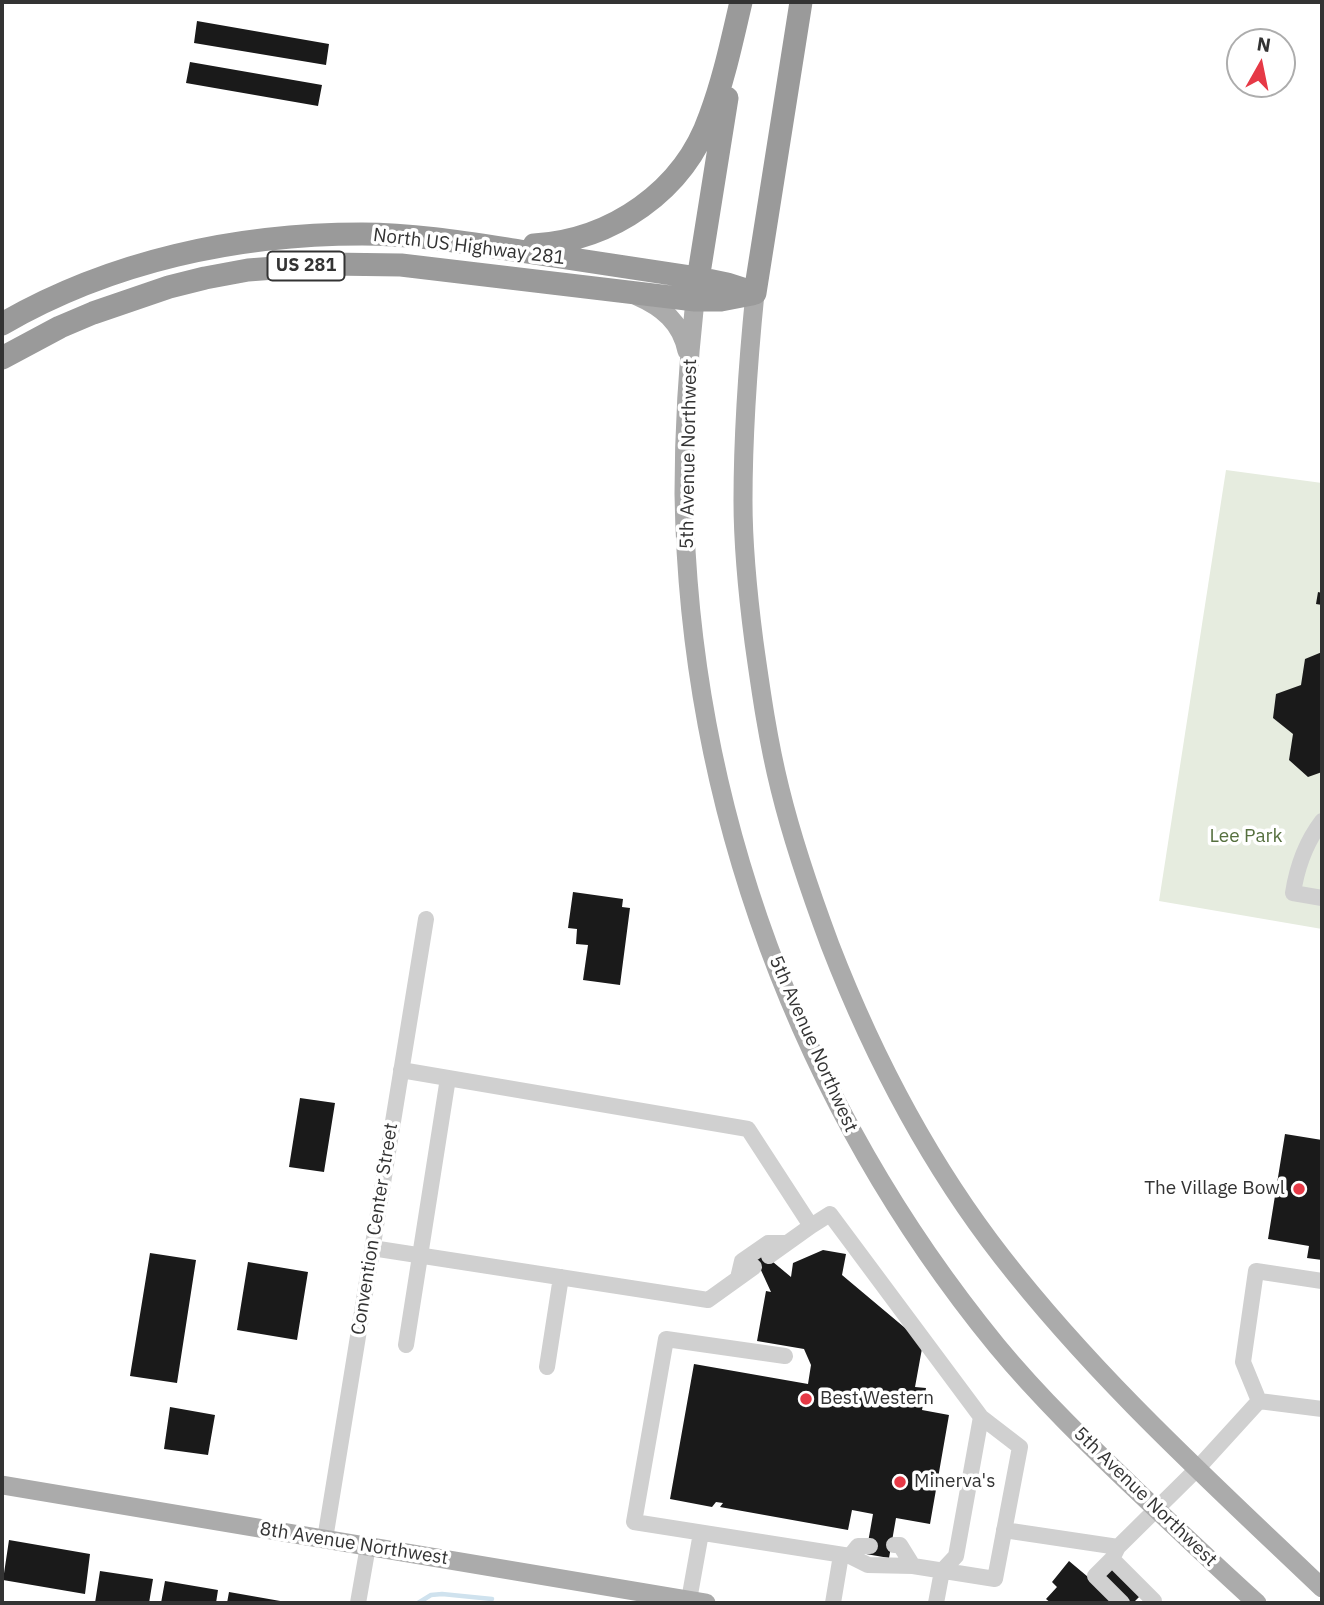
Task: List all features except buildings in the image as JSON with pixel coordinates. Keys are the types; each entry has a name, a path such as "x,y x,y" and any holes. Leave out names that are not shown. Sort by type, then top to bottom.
{"highway":[{"name":"US 281","path":"457,242 528,246 578,239 623,219 657,195 689,158 710,118 742,2"},
{"name":"US 281","path":"696,289 742,2"},
{"path":"755,293 801,2"},
{"name":"North US Highway 281","path":"2,324 46,301 115,273 186,252 295,236 365,234 457,242 696,289"},
{"name":"North US Highway 281","path":"2,358 93,313 169,287 248,270 329,264 401,265 626,292 696,289 727,284 755,293"}],"main road":[{"name":"5th Avenue Northwest","path":"696,289 689,369 685,470 687,552 696,649 709,738 732,835 788,998 835,1100 864,1153 896,1207 966,1307 1044,1399 1213,1564 1257,1603"},
{"name":"US 281","path":"626,292 652,303 676,322 687,347 689,369"},
{"path":"755,293 746,376 743,504 749,599 762,700 780,789 810,892 848,992 909,1116 956,1191 1002,1256 1070,1339 1123,1395 1322,1588"},
{"name":"8th Avenue Northwest","path":"2,1485 698,1602"},
{"path":"1213,1564 1269,1603"}],"street":[{"path":"1322,821 1311,835 1297,870 1293,893 1322,898"},
{"name":"Convention Center Street","path":"325,1539 426,919"},
{"path":"401,1070 748,1129 811,1226"},
{"path":"406,1345 448,1078"},
{"path":"769,1256 830,1214 981,1417 1020,1447 995,1579 914,1566 868,1565 846,1556 634,1522 666,1339 785,1356"},
{"path":"738,1278 742,1261 768,1242 787,1243"},
{"path":"372,1248 708,1300 754,1267"},
{"path":"1259,1401 1243,1362 1256,1270 1322,1281"},
{"path":"547,1367 561,1277"},
{"path":"1122,1603 1095,1576 1259,1401"},
{"path":"1259,1401 1322,1409"},
{"path":"936,1603 942,1571 956,1556 981,1417"},
{"path":"1004,1530 1115,1553 1154,1603"},
{"path":"698,1602 701,1533"},
{"path":"894,1545 900,1545 914,1566"},
{"path":"358,1603 368,1546"},
{"path":"833,1603 846,1556 858,1546 870,1546"}],"green space":[{"name":"Lee Park","path":"1226,470 1322,483 1322,929 1159,901"}],"waterway":[{"path":"418,1603 431,1595 442,1594 492,1599"}],"place":[{"name":"The Village Bowl","path":"1299,1189"},
{"name":"Best Western","path":"806,1399"},
{"name":"Minerva's","path":"900,1482"}]}
